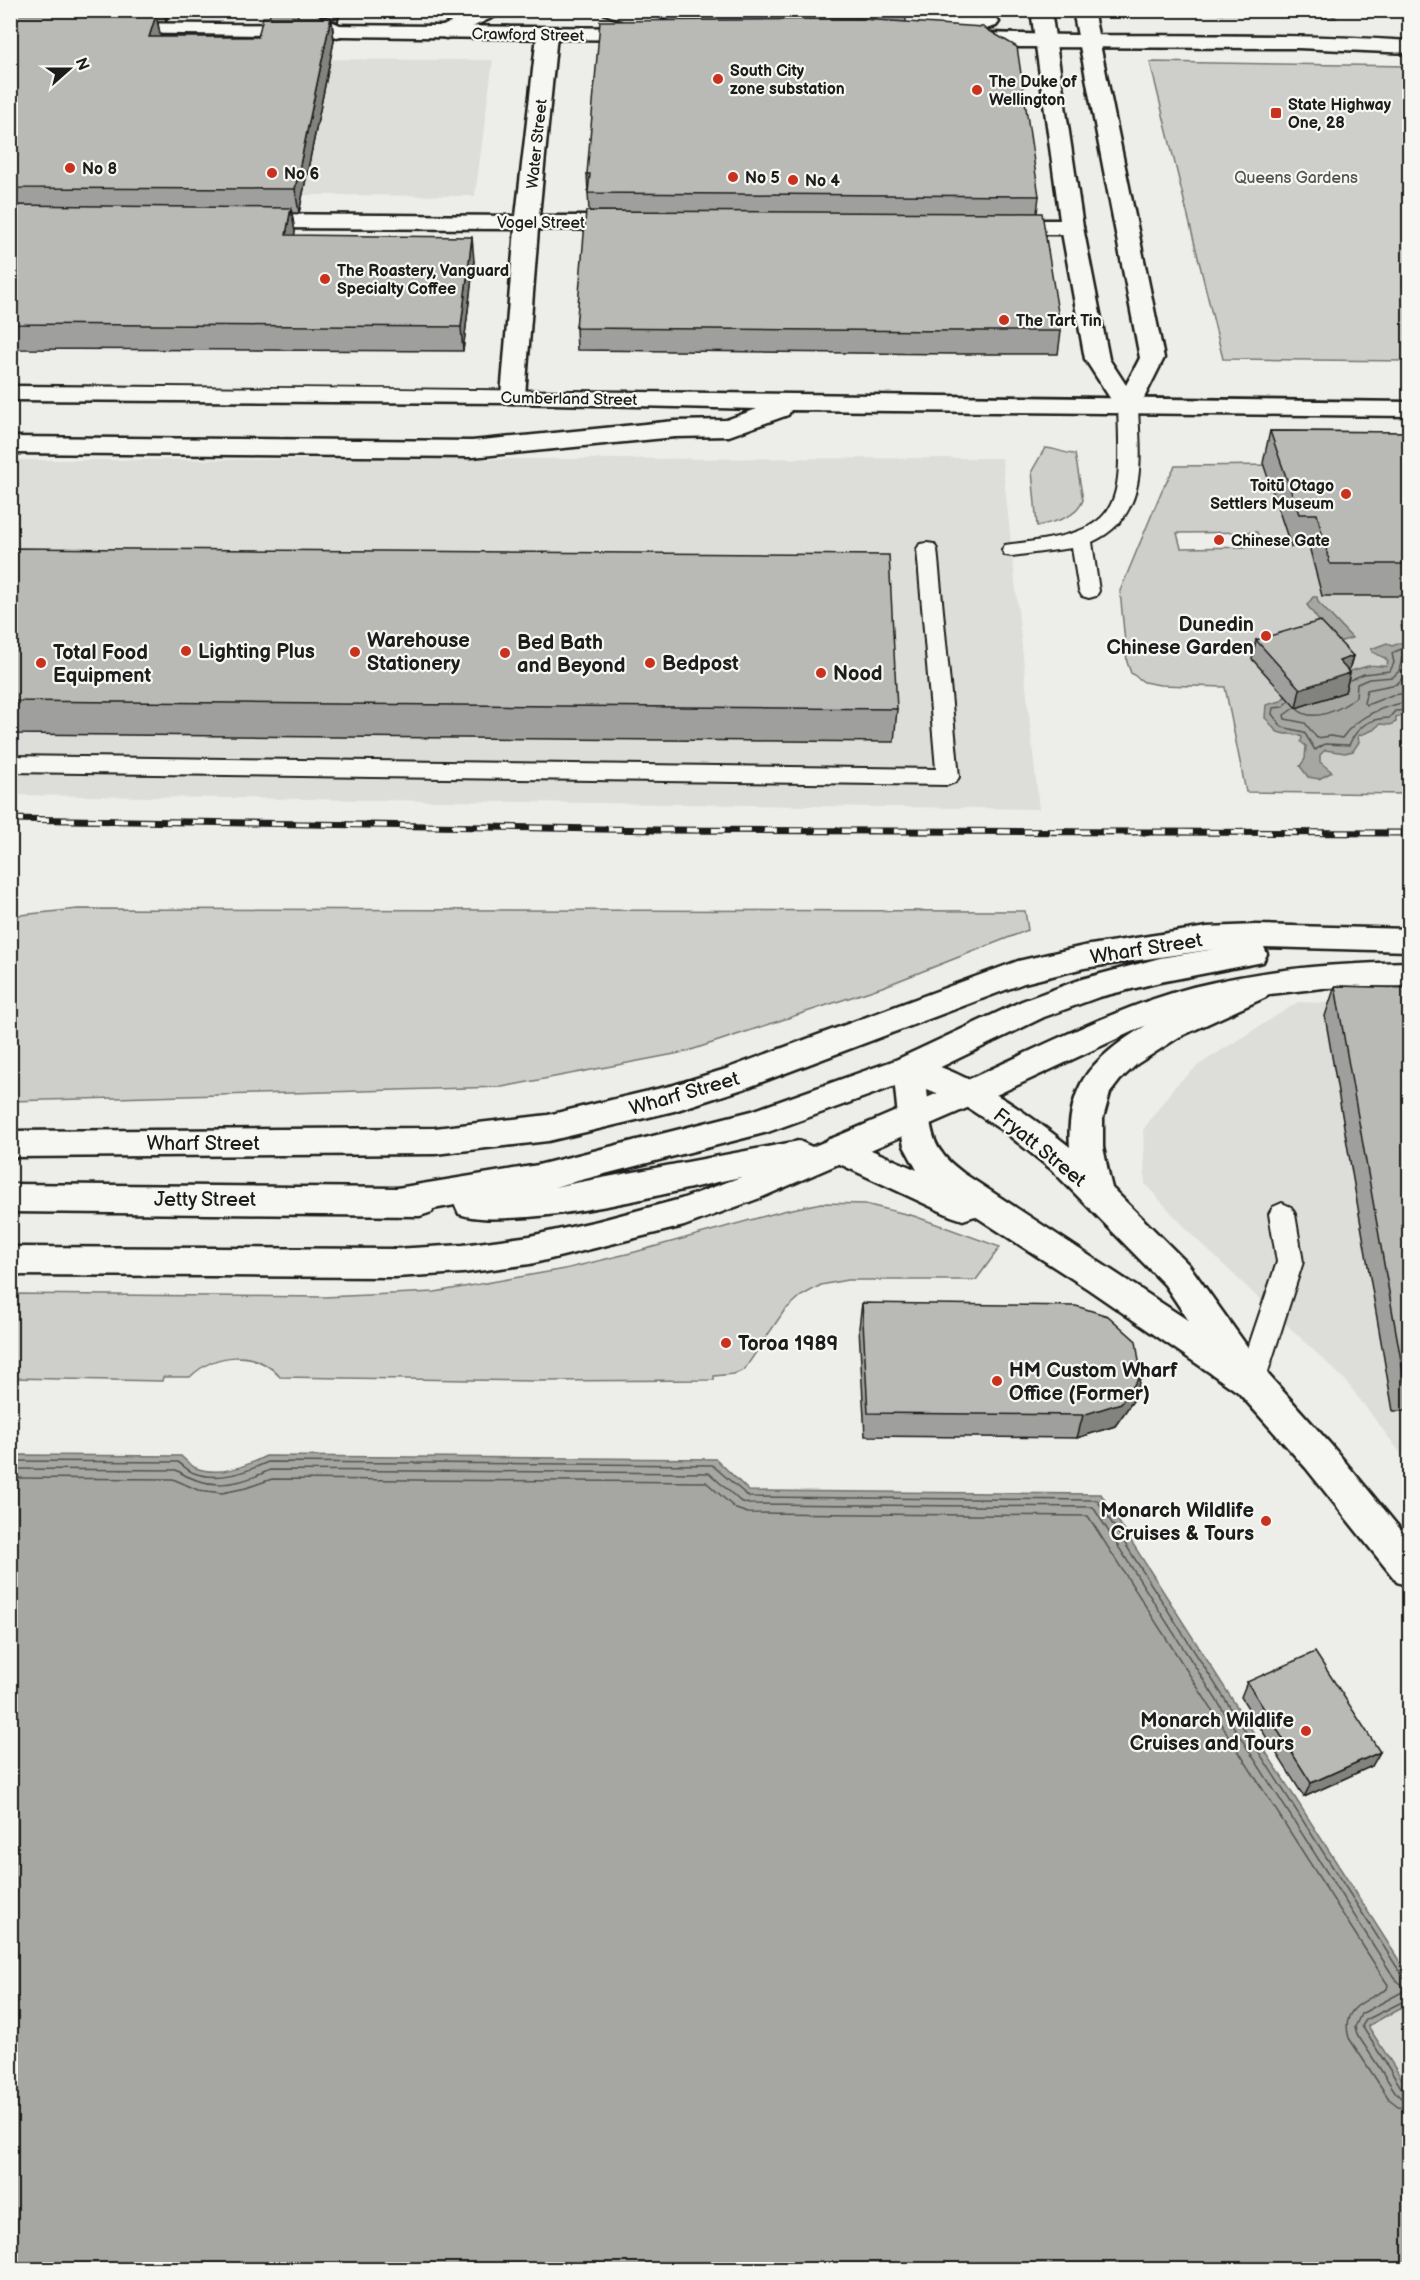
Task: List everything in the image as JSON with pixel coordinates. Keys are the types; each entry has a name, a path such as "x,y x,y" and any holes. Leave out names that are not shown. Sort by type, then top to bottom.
{"main road":[{"name":"Crawford Street","path":"157,10 134,18 79,29 548,35 704,34"},
{"path":"289,10 337,31"},
{"path":"446,32 493,10"},
{"path":"612,10 683,34"},
{"path":"978,10 900,27 1364,26 1410,30"},
{"path":"1043,25 1072,227 1097,359 1128,407"},
{"path":"1086,25 1260,41 1367,43 1410,47"},
{"path":"1086,25 1152,358 1128,407"},
{"name":"Water Street","path":"513,396 527,222 548,35"},
{"name":"Vogel Street","path":"226,221 650,223"},
{"path":"981,226 1072,227"},
{"name":"Cumberland Street","path":"10,393 513,396 798,403 1128,407"},
{"path":"472,449 498,422 513,396"},
{"path":"10,445 472,449 675,429 729,428 798,403"},
{"path":"1128,407 1410,409"},
{"name":"Wharf Street","path":"10,1144 435,1141 548,1128 674,1098 735,1079 997,981 1084,957 1207,938 1256,936 1338,939"},
{"path":"399,1201 538,1178 756,1123 909,1068 1033,1010 1094,987 1160,969 1338,939 1410,940"},
{"path":"10,1261 395,1263 463,1259 530,1250 684,1212 748,1189 970,1093 1131,1019 1193,999 1270,982 1323,976 1410,974"},
{"path":"1097,1195 1087,1140 1087,1119 1096,1088 1114,1066 1138,1046 1211,1007 1270,982"},
{"name":"Fryatt Street","path":"1251,1381 1101,1279 951,1182 930,1163 921,1146 914,1117 909,1068 970,1093 1018,1124 1062,1160 1177,1275 1251,1381 1319,1457 1410,1570"},
{"path":"399,1201 505,1206 550,1203 606,1194 756,1160 839,1149 1038,1240"},
{"name":"Jetty Street","path":"10,1198 399,1201"}],"lane":[{"path":"1012,550 1044,548 1082,539 1109,525 1124,501 1131,458 1128,407"},
{"path":"1082,539 1089,591"},
{"path":"10,764 948,777 927,549"},
{"path":"1251,1381 1290,1262 1282,1214"}],"shaded area":[{"path":"11,58 493,60 475,196 11,193"},
{"path":"1002,458 1039,809 11,795 11,460"},
{"path":"1298,1002 1409,1006 1409,1464 1345,1380 1193,1236 1145,1184 1143,1130 1174,1087 1200,1064"},
{"path":"1409,2003 1409,2090 1368,2026"}],"green space":[{"path":"1148,10 1321,10 1337,18 1148,11"},
{"name":"Queens Gardens","path":"1150,62 1409,66 1409,361 1223,359"},
{"path":"1045,448 1075,454 1083,500 1076,511 1070,515 1037,526 1032,471"},
{"name":"Dunedin Chinese Garden","path":"1279,465 1409,554 1409,794 1246,792 1225,687 1160,685 1144,682 1131,673 1127,662 1120,591 1162,490 1175,466","holes":["1257,532 1261,547 1181,548 1177,533"]},
{"path":"78,909 1025,911 1028,930 885,986 685,1052 502,1087 11,1101 11,916"},
{"path":"821,1203 865,1204 914,1216 1000,1247 976,1280 847,1280 821,1285 801,1296 784,1311 744,1370 734,1374 714,1376 714,1380 536,1381 280,1377 259,1362 236,1357 212,1363 190,1377 163,1377 162,1381 11,1378 11,1294 324,1297 435,1292 565,1269"}],"water":[{"path":"1313,597 1317,597 1318,602 1352,638 1322,647 1319,621 1307,605"},
{"path":"1401,626 1409,626 1409,715 1396,717 1396,722 1390,725 1380,724 1373,730 1358,736 1359,742 1353,751 1345,753 1325,750 1320,755 1320,762 1332,772 1319,779 1308,777 1300,766 1305,759 1306,746 1301,742 1302,737 1276,731 1265,718 1266,705 1281,701 1286,695 1347,672 1370,665 1386,666 1388,662 1385,658 1372,652 1371,649 1387,643 1392,646 1403,642 1405,636"},
{"path":"11,1455 181,1456 196,1468 214,1471 241,1467 266,1456 716,1459 749,1491 1101,1494 1409,1976 1409,2003 1368,2026 1409,2090 1409,2269 11,2269"}],"building":[{"path":"10,14 156,15 149,37 258,37 263,17 331,17 295,189 10,188"},
{"path":"861,19 983,27 1017,47 1039,196 588,193 590,174 587,174 600,21"},
{"path":"10,205 291,208 286,235 472,237 461,327 10,324"},
{"path":"586,211 1042,213 1061,331 576,328"},
{"path":"1270,431 1410,432 1410,564 1330,564 1317,514 1299,514"},
{"path":"10,548 889,555 897,709 10,701"},
{"path":"1320,621 1353,656 1339,661 1350,673 1300,689 1256,640"},
{"path":"1335,986 1410,988 1410,1383 1405,1383"},
{"name":"HM Custom Wharf Office (Former)","path":"862,1303 1076,1306 1108,1316 1136,1341 1141,1375 1121,1403 1083,1415 868,1413"},
{"name":"Monarch Wildlife Cruises and Tours","path":"1315,1652 1380,1752 1311,1783 1247,1682"}],"railway":[{"path":"10,819 658,830 1410,833"}],"place":[{"name":"South City zone substation","path":"718,79"},
{"name":"The Duke of Wellington","path":"977,90"},
{"name":"State Highway One, 28","path":"1276,113"},
{"name":"No 8","path":"70,168"},
{"name":"No 6","path":"272,173"},
{"name":"No 5","path":"733,177"},
{"name":"No 4","path":"793,180"},
{"name":"The Roastery, Vanguard Specialty Coffee","path":"325,279"},
{"name":"The Tart Tin","path":"1004,320"},
{"name":"Toitū Otago Settlers Museum","path":"1346,494"},
{"name":"Chinese Gate","path":"1219,540"},
{"name":"Dunedin Chinese Garden","path":"1266,636"},
{"name":"Lighting Plus","path":"186,651"},
{"name":"Warehouse Stationery","path":"355,652"},
{"name":"Bed Bath and Beyond","path":"505,653"},
{"name":"Total Food Equipment","path":"41,663"},
{"name":"Bedpost","path":"650,663"},
{"name":"Nood","path":"821,673"},
{"name":"Toroa 1989","path":"726,1343"},
{"name":"HM Custom Wharf Office (Former)","path":"997,1381"},
{"name":"Monarch Wildlife Cruises & Tours","path":"1266,1521"},
{"name":"Monarch Wildlife Cruises and Tours","path":"1306,1731"}]}
